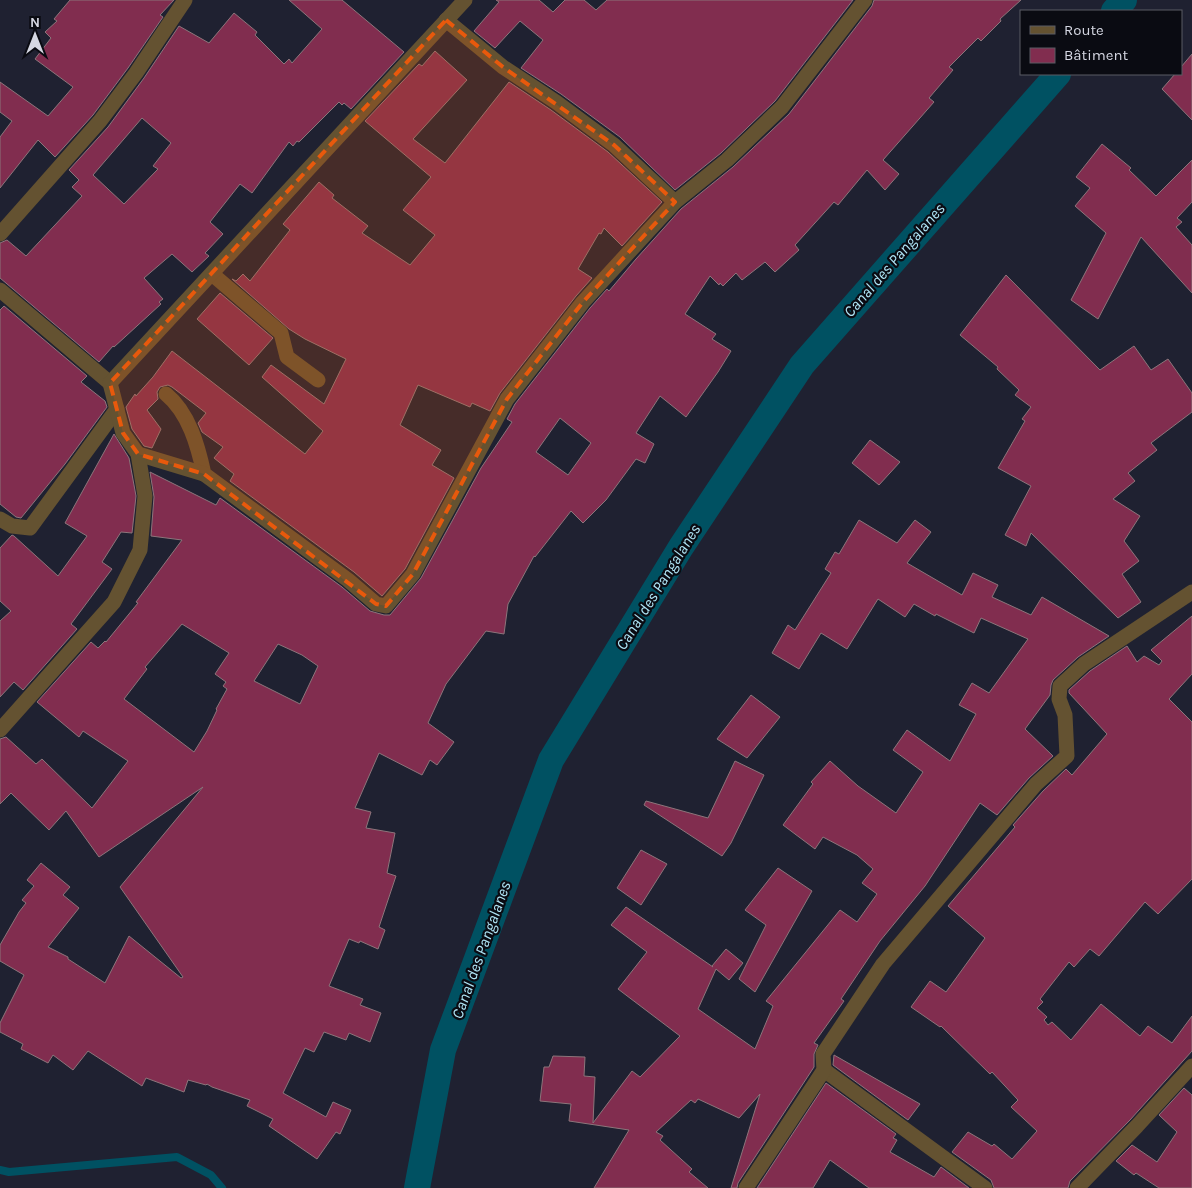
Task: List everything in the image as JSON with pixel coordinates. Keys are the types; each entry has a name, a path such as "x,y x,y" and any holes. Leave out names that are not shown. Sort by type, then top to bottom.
{"street":[{"path":"0,234 100,121 136,73 185,0"},
{"path":"110,383 465,0"},
{"path":"138,454 204,474 348,580 376,604 386,606 413,574 508,399 583,302 675,202 727,160 782,107 865,0"},
{"path":"446,20 503,68 556,102 614,145 675,202"},
{"path":"212,274 281,333 287,357 318,380"},
{"path":"0,290 110,383 123,433 138,454 145,496 140,550 114,602 0,730"},
{"path":"166,394 175,402 197,442 204,474"},
{"path":"0,519 12,526 30,528 117,409"},
{"path":"746,1188 824,1070 823,1054 883,964 1036,784 1068,756 1066,715 1059,699 1060,686 1084,664 1192,592"},
{"path":"1077,1188 1192,1066"},
{"path":"824,1070 985,1188"}],"highlighted area":[{"path":"446,20 503,67 614,145 675,202 583,302 507,399 413,574 386,606 376,604 204,474 138,454 123,433 110,383"}],"building":[{"path":"70,0 174,0 160,15 163,17 93,115 55,157 38,140 0,188 0,137 12,121 0,112 0,82 48,116 73,87 35,59 51,38 45,32 57,21 54,19"},
{"path":"289,0 342,0 404,52 351,109 344,103 342,105 339,102 299,142 297,141 293,146 289,142 252,193 240,184 210,222 223,234 205,253 209,256 192,272 172,254 144,278 163,299 159,302 161,304 113,346 99,362 0,278 0,243 7,240 26,256 82,196 72,187 79,180 69,170 108,127 179,26 209,43 234,13 257,32 255,35 284,64 289,59 292,63 322,29","holes":["142,118 171,143 153,166 158,169 124,204 93,175"]},
{"path":"496,0 539,0 553,12 565,0 584,0 596,10 607,0 853,0 775,101 721,153 675,190 620,137 561,94 521,68 543,40 520,21 495,48 474,31 499,2"},
{"path":"874,0 1021,0 1000,19 1001,21 981,41 978,38 949,67 953,70 929,98 934,102 883,160 899,174 885,190 867,170 838,205 834,202 795,245 799,250 775,272 765,262 742,280 736,273 723,286 720,283 719,285 710,276 685,314 716,334 712,339 731,351 718,372 686,417 660,396 636,433 654,444 645,463 636,459 606,500 583,523 571,511 534,556 508,604 504,634 486,631 446,684 428,723 454,742 437,765 430,760 422,775 379,753 355,808 371,812 366,828 395,833 387,873 396,876 379,927 385,930 378,949 360,941 359,943 349,939 329,986 363,999 360,1005 381,1013 370,1042 349,1033 346,1040 324,1032 314,1052 305,1048 283,1093 326,1117 333,1102 351,1110 340,1134 336,1132 317,1159 269,1126 273,1119 247,1106 250,1100 207,1084 188,1080 184,1092 146,1078 142,1086 88,1051 73,1070 53,1055 48,1063 21,1049 23,1044 0,1032 0,1023 24,975 0,961 0,945 26,903 22,900 34,886 27,880 41,863 70,887 63,895 79,908 48,947 68,957 68,959 105,983 129,936 181,978 183,977 120,887 203,787 99,857 66,811 49,830 11,793 0,804 0,739 6,737 36,764 42,759 92,808 128,761 83,731 79,737 37,702 91,642 98,648 106,642 138,603 136,602 182,540 151,536 154,497 150,472 216,505 220,498 342,587 370,611 390,615 421,578 481,468 512,422 507,419 515,404 590,308 607,289 609,291 681,209 733,167 789,114 872,6","holes":["560,418 591,443 568,475 536,452","182,624 229,653 215,674 226,682 223,686 227,689 207,731 194,752 124,699 147,669 145,667","278,644 302,655 318,666 300,704 254,681"]},
{"path":"435,51 467,80 413,139 445,163 509,82 608,152 662,202 622,246 604,228 601,234 599,233 578,269 592,278 500,393 490,411 472,403 470,407 418,385 400,425 441,450 432,465 454,478 405,569 382,596 354,572 230,481 234,474 214,458 223,447 202,432 198,423 206,413 172,387 168,385 160,387 157,392 158,399 147,410 161,429 152,448 144,446 132,429 126,407 135,394 136,396 153,377 172,351 305,454 323,431 262,377 271,365 324,404 346,359 289,329 232,279 236,281 243,274 250,281 290,230 283,224 319,182 334,195 332,198 368,226 362,233 410,265 435,235 403,210 431,177 365,121 419,64 422,66"},
{"path":"1192,54 1192,120 1162,89 1174,75 1182,75 1182,66"},
{"path":"1102,144 1131,168 1129,170 1156,196 1192,160 1192,202 1177,218 1182,222 1176,227 1192,245 1192,293 1141,237 1098,319 1071,300 1106,233 1075,206 1090,188 1076,177"},
{"path":"1006,275 1100,370 1134,346 1151,370 1168,359 1192,393 1192,412 1151,443 1157,450 1128,473 1135,481 1113,499 1140,516 1124,541 1139,561 1122,574 1141,602 1118,618 1031,533 1026,546 1005,535 1031,486 998,468 1025,421 1022,419 1031,407 1015,395 1019,390 997,369 998,367 960,335"},
{"path":"220,293 273,338 249,365 197,319"},
{"path":"4,306 87,376 81,382 105,401 107,407 65,464 21,518 16,517 0,504 0,310"},
{"path":"114,434 129,458 136,496 132,533 121,532 102,562 112,569 71,624 77,629 23,690 14,682 0,697 0,621 11,611 0,601 0,548 12,535 58,576 87,536 65,523"},
{"path":"870,440 900,462 879,485 852,463"},
{"path":"859,520 897,543 915,520 931,532 907,563 962,595 973,573 998,585 992,597 1031,615 1042,597 1109,636 1078,657 1053,680 1050,695 1025,729 1053,756 1029,778 997,815 980,803 925,886 880,941 841,999 844,1001 814,1043 818,1045 814,1054 814,1067 738,1183 737,1188 731,1188 760,1094 739,1118 698,1099 695,1103 691,1100 656,1132 663,1136 660,1140 692,1169 689,1172 708,1188 594,1188 629,1130 569,1121 571,1104 540,1101 544,1067 549,1067 553,1056 585,1057 584,1076 595,1077 593,1123 632,1071 640,1077 680,1036 618,989 647,952 611,925 626,907 713,967 726,949 743,963 729,980 716,969 698,1009 755,1049 773,1006 766,1001 840,910 857,922 877,894 862,883 873,869 857,855 823,837 815,849 783,825 813,784 811,782 830,761 858,786 896,813 923,772 893,750 907,730 950,761 976,714 959,705 972,683 989,693 1028,639 981,618 974,633 936,614 935,616 914,604 905,617 878,599 847,649 821,633 799,669 772,653 788,625 795,630 831,573 825,569 835,552 839,554"},
{"path":"1192,616 1192,674 1169,699 1192,722 1192,879 1158,914 1145,902 1099,956 1090,949 1074,967 1069,962 1040,999 1043,1002 1037,1008 1047,1017 1044,1020 1048,1025 1052,1022 1071,1040 1101,1004 1140,1036 1148,1026 1172,1043 1192,1016 1192,1051 1130,1120 1070,1181 1068,1188 994,1188 991,1180 952,1152 968,1132 992,1146 994,1144 1012,1159 1037,1131 1011,1107 1018,1100 992,1072 990,1074 941,1026 911,1007 930,981 946,992 985,938 948,906 1043,791 1066,769 1072,775 1107,734 1069,693 1069,690 1090,671 1127,646 1137,662 1144,656 1159,665 1162,661 1151,650"},
{"path":"751,695 780,717 747,758 717,739"},
{"path":"735,761 764,775 731,843 722,856 644,805 646,801 708,818"},
{"path":"641,850 667,864 641,905 617,888"},
{"path":"778,868 812,891 755,992 739,979 766,925 745,910"},
{"path":"834,1055 920,1104 908,1120 833,1065"},
{"path":"826,1083 896,1134 893,1138 897,1140 890,1152 934,1177 941,1167 969,1188 869,1188 830,1160 813,1188 757,1188"},
{"path":"1184,1088 1192,1095 1192,1188 1159,1188 1136,1173 1134,1175 1116,1161 1132,1145 1157,1162 1177,1132 1159,1115"}],"waterway":[{"name":"Canal des Pangalanes","path":"1115,10 1124,0"},
{"name":"Canal des Pangalanes","path":"417,1188 443,1050 551,760 681,547 802,365 1057,75"},
{"path":"0,1170 9,1172 177,1157 211,1175 222,1188"}]}
